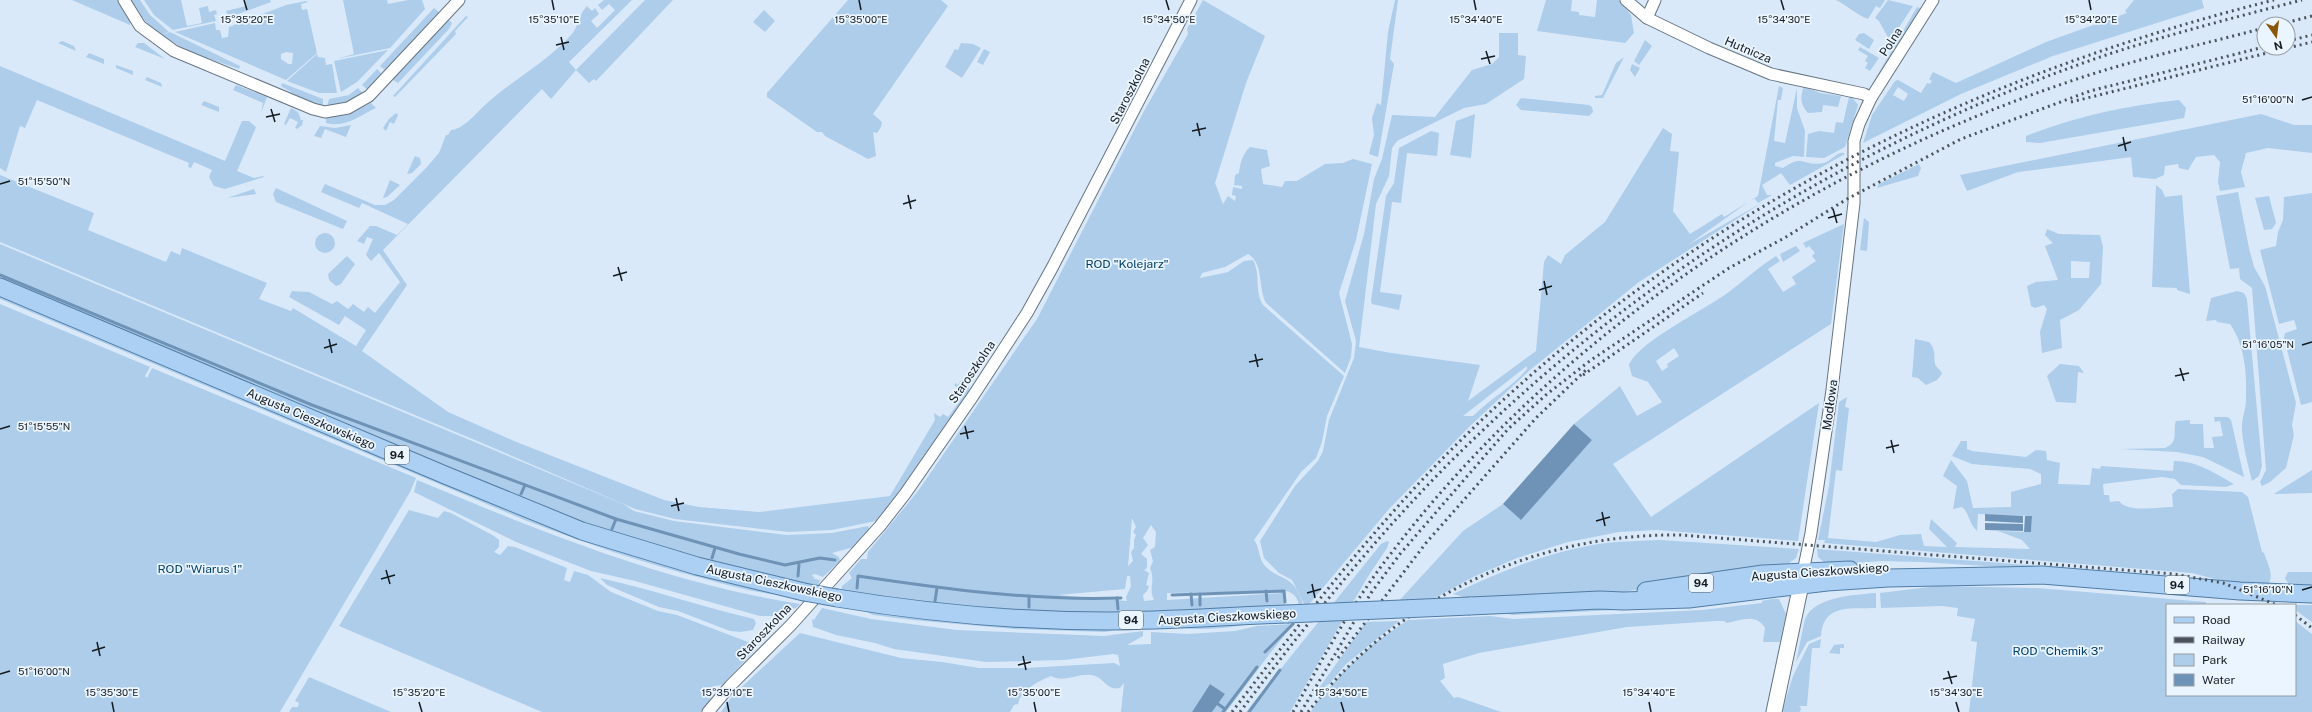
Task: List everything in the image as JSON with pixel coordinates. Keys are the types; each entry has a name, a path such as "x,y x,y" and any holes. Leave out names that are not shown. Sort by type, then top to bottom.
{"main road":[{"name":"Augusta Cieszkowskiego","path":"0,286 438,472 582,531 697,566 804,592 918,611 1045,620 1148,620 1600,600 1623,601 1689,599 1802,579 2042,575 2240,591 2312,594"}],"street":[{"path":"124,0 140,26 174,51 313,109 325,112 348,108 369,96 459,0"},
{"name":"Staroszkolna","path":"708,712 730,686 791,625 880,526 905,494 977,390 1026,313 1052,268 1191,0"},
{"name":"Hutnicza","path":"1626,0 1647,18 1709,48 1771,74 1864,94 1871,98"},
{"path":"1647,18 1655,0"},
{"name":"Polna","path":"1871,98 1934,0"},
{"name":"Modłowa","path":"1774,712 1811,533 1832,390 1854,203 1854,141 1859,124 1871,98"}],"green space":[{"path":"72,0 119,0 130,20 130,25"},
{"path":"131,0 140,0 150,15 169,32 160,35 145,21"},
{"path":"144,0 181,0 187,26 202,23 199,8 208,6 209,12 216,10 217,14 214,15 216,21 173,30 154,15"},
{"path":"245,0 270,0 271,2 228,16 226,11 246,6"},
{"path":"343,0 387,0 388,4 408,0 422,0 425,9 390,48 336,59 354,54"},
{"path":"604,0 632,0 569,62 576,70 551,99 542,89 383,250 407,285 362,351 448,412 514,441 664,500 699,507 759,512 890,496 935,420 934,413 940,417 943,414 948,417 965,394 954,385 956,383 958,385 961,380 969,387 969,394 899,495 876,521 832,530 788,532 675,519 635,509 482,443 0,242 0,175 94,213 88,230 166,262 171,251 180,255 182,248 267,283 259,299 291,311 293,308 356,346 366,330 345,316 339,325 289,297 292,291 309,292 332,304 337,301 348,309 353,304 364,312 368,307 375,313 400,282 379,253 371,261 366,255 373,239 367,237 364,244 357,241 370,226 376,226 397,235 408,224 362,203 359,208 321,192 325,184 375,205 385,205 394,200 439,153 446,135 448,135 451,130 465,124 495,96 540,63 574,32 582,13 587,6 592,11 595,8 599,14 591,21 597,28 615,10 609,4 602,10 598,5"},
{"path":"645,0 673,0 596,81 594,79 589,83 576,70"},
{"path":"848,0 941,0 948,6 873,114 882,122 877,133 873,132 876,156 868,159 825,136 822,132 817,132 767,97 767,93"},
{"name":"ROD \"Kolejarz\"","path":"1203,0 1265,36 1246,83 1215,183 1223,204 1228,196 1235,201 1236,196 1232,195 1233,187 1242,189 1242,186 1234,185 1235,175 1239,173 1242,158 1250,147 1267,150 1270,166 1261,169 1263,184 1282,187 1285,181 1297,181 1325,164 1343,163 1353,159 1372,164 1356,240 1339,293 1352,344 1351,357 1345,373 1266,303 1262,291 1259,270 1253,258 1248,254 1225,267 1202,273 1200,278 1228,272 1244,261 1253,260 1257,271 1260,300 1263,305 1344,376 1327,416 1322,442 1316,458 1301,472 1254,540 1263,564 1270,571 1287,580 1295,587 1301,599 1302,606 1299,607 1297,598 1293,594 1285,591 1167,593 1167,600 1284,593 1286,608 1148,614 1000,612 841,593 842,586 852,578 849,573 861,559 867,559 868,552 918,491 1037,319 1144,111 1188,34 1187,29","holes":["1132,518 1136,527 1133,532 1136,535 1134,540 1134,548 1131,552 1133,561 1128,566","1151,525 1156,532 1155,547 1150,550 1153,561 1150,568 1152,573 1152,595 1154,600 1144,601 1143,595 1149,586 1146,585 1149,573 1144,570 1147,568 1147,559 1141,554 1148,545 1143,538","1127,576 1130,576 1131,586 1126,597 1127,601 1058,595 1125,589"]},
{"path":"1395,0 1398,0 1390,59 1394,64 1378,157 1369,154 1374,135 1372,118 1377,103 1381,105 1388,32"},
{"path":"1546,0 1572,0 1571,11 1579,12 1579,15 1595,17 1597,0 1619,0 1631,15 1634,33 1625,43 1537,31"},
{"path":"1836,0 1885,0 1880,8 1876,6 1868,19"},
{"path":"1888,0 1913,6 1890,41 1879,21 1875,18"},
{"path":"2134,0 2202,0 2204,8 2053,56 1961,94 1863,143 1872,115 1895,81 1898,80 1921,93 1927,83 1930,84 1932,81 1929,79 1933,72 1956,83 2046,42 2127,13 2125,11","holes":["1898,87 1908,94 1904,101 1893,95"]},
{"path":"306,1 308,2 301,4 302,10 307,9 317,53 286,80 175,32 215,23 216,30 220,30 222,38 228,37 229,27 286,5","holes":["286,52 293,53 292,64 288,64 281,59 281,54"]},
{"path":"1917,7 1920,8 1897,48 1894,47"},
{"path":"434,8 440,13 386,71 380,66"},
{"path":"764,10 775,21 765,32 753,22"},
{"path":"466,16 468,17 455,31 456,34 395,97 393,96"},
{"path":"448,19 452,23 449,29 398,83 391,79"},
{"path":"170,32 240,66 239,69 189,52 161,35"},
{"path":"1499,33 1518,33 1518,55 1526,56 1524,79 1486,104 1464,108 1397,141 1392,148 1389,176 1376,204 1359,347 1391,353 1480,365 1468,401 1536,351 1544,262 1548,255 1561,264 1565,255 1605,222 1663,128 1672,134 1670,151 1679,152 1673,211 1690,234 1722,214 1724,217 1749,202 1688,245 1763,202 1639,282 1530,370 1470,426 1389,509 1306,608 1292,580 1279,573 1264,558 1260,541 1295,486 1318,461 1323,451 1329,420 1354,358 1356,341 1345,301 1364,234 1374,179 1382,159 1392,115 1435,117 1472,70 1492,64 1499,57","holes":["1527,366 1527,369 1515,382 1473,416 1463,416"]},
{"path":"1864,33 1874,40 1869,49 1855,40 1859,34"},
{"path":"1645,40 1652,46 1639,65 1634,61"},
{"path":"62,41 74,46 76,51 58,43"},
{"path":"138,43 144,43 165,59 135,47"},
{"path":"961,43 973,44 981,48 962,78 945,67 955,49 958,50"},
{"path":"1860,47 1879,58 1870,71 1865,68 1868,63 1865,61 1868,56 1858,50"},
{"path":"984,49 990,52 983,65 977,62"},
{"path":"388,50 357,82 341,92 334,61"},
{"path":"1892,50 1895,52 1871,86"},
{"path":"89,53 104,59 104,64 86,57"},
{"path":"317,54 318,57 325,58 326,65 332,64 337,93 319,93 287,81"},
{"path":"1624,57 1603,98 1595,98 1595,96 1602,95 1616,63"},
{"path":"1632,64 1640,68 1635,77 1630,70"},
{"path":"116,65 133,71 133,75 116,68"},
{"path":"0,66 225,161 242,121 249,121 256,127 237,171 254,178 264,177 225,189 214,186 209,177 212,170 194,162 191,168 188,167 189,163 37,100 25,128 20,126 6,172 0,168"},
{"path":"377,69 383,75 368,90 362,85"},
{"path":"147,77 161,83 162,87 145,80"},
{"path":"282,83 323,99 323,106 312,103 296,95 281,86"},
{"path":"236,85 267,97 261,113 263,103 233,90"},
{"path":"1779,86 1783,88 1781,100 1778,100 1774,141 1785,143 1797,88 1797,108 1805,131 1804,157 1793,156 1775,163 1775,166 1783,168 1795,161 1817,164 1824,163 1838,154 1845,154 1790,185 1781,173 1762,185 1767,195 1772,195 1758,203 1754,198 1758,196"},
{"path":"1804,86 1820,93 1841,96 1838,107 1823,105 1822,112 1808,113 1803,107 1802,94"},
{"path":"358,88 364,94 350,103 327,107 329,99 349,95"},
{"path":"1849,97 1852,97 1858,105 1845,147 1824,158 1806,157 1808,134 1819,131 1834,133 1836,122 1843,123"},
{"path":"1521,98 1589,105 1592,107 1593,112 1589,116 1521,110 1516,105"},
{"path":"2179,100 2186,108 2184,118 2040,143 2026,142 2026,136 2082,117 2140,105"},
{"path":"204,101 219,107 219,112 201,105"},
{"path":"371,103 376,108 346,123 326,123 326,117 350,114"},
{"path":"291,108 298,112 301,120 303,120 302,125 297,129 295,128 298,122 290,118 286,125 284,124"},
{"path":"396,113 398,115 394,124 390,122 386,131 383,128 389,119"},
{"path":"1475,114 1471,158 1450,155 1456,121"},
{"path":"2261,114 2294,125 2312,125 2312,153 2268,148 2246,153 2241,172 2245,187 2220,191 2218,182 2220,162 2214,155 2196,157 2188,170 2179,168 2178,164 2165,166 2164,175 2155,179 2133,177 2131,157 2018,172 1967,191 1960,175"},
{"path":"351,125 346,137 325,129 321,138 314,136 320,126 335,128"},
{"path":"1431,131 1439,133 1437,156 1407,153 1401,203 1392,202 1380,292 1402,295 1399,310 1372,304 1371,301 1386,196 1394,183 1399,148"},
{"path":"415,156 420,158 421,164 412,173 407,174"},
{"path":"1919,164 1921,168 1918,176 1877,188 1879,184"},
{"path":"390,180 400,185 387,197 383,198"},
{"path":"2156,185 2162,190 2165,197 2182,195 2190,294 2177,290 2177,288 2152,287"},
{"path":"276,188 347,221 343,229 276,202 273,194"},
{"path":"254,189 256,194 227,198"},
{"path":"2238,192 2254,267 2265,286 2296,403 2292,425 2294,435 2286,468 2270,482 2262,486 2260,482 2266,470 2252,288 2240,279 2239,268 2230,269 2216,196"},
{"path":"2312,193 2312,402 2301,405 2284,338 2285,333 2297,329 2294,320 2279,324 2260,250 2276,246 2278,232 2283,220 2284,197"},
{"path":"2269,196 2276,223 2272,229 2264,230 2255,198"},
{"path":"1864,218 1869,222 1867,251 1860,250"},
{"path":"1844,224 1831,324 1613,464 1651,517 1819,403 1798,541 1657,530 1619,532 1568,542 1517,558 1473,577 1428,602 1397,603 1463,531 1503,504 1520,519 1592,440 1574,424 1620,386 1637,416 1662,402 1648,382 1632,376 1629,365 1635,356 1646,346 1659,336 1730,291 1776,256 1780,261 1768,269 1783,292 1796,284 1792,277 1816,261 1812,256 1815,253 1809,246 1806,248 1803,243","holes":["1674,348 1679,356 1667,364 1668,367 1662,371 1656,361"]},
{"path":"2047,229 2059,234 2100,235 2103,247 2101,284 2079,310 2060,320 2062,348 2042,353 2040,332 2047,309 2044,305 2035,308 2031,306 2027,286 2036,282 2058,280 2045,246 2053,243 2045,235","holes":["2071,261 2090,262 2089,278 2071,278"]},
{"path":"325,233 332,236 335,243 332,250 325,253 318,250 315,243 318,236"},
{"path":"0,244 623,504 634,511 674,521 787,535 832,533 868,526 870,531 854,547 832,553 839,557 840,561 823,577 815,574 812,575 815,579 820,580 817,588 766,578 591,527 0,281"},
{"path":"1796,246 1800,251 1783,262 1780,254"},
{"path":"347,256 355,264 341,284 336,286 329,280 328,274"},
{"path":"2237,291 2244,293 2247,299 2262,466 2259,476 2252,481 2242,430 2242,422 2246,404 2246,390 2242,350 2230,324 2217,322 2216,320 2206,321 2211,298"},
{"path":"0,294 321,429 782,595 743,589 658,566 590,544 522,519 0,299"},
{"name":"ROD \"Wiarus 1\"","path":"0,304 150,367 145,376 147,378 152,368 416,478 410,492 280,712 0,712"},
{"path":"1915,339 1929,342 1934,352 1936,366 1942,374 1937,380 1926,385 1918,378 1912,377"},
{"path":"2060,364 2079,366 2084,373 2078,372 2076,403 2056,402 2047,376"},
{"path":"1847,397 1845,407 1849,408 1842,471 1836,470 1828,538 1876,542 1900,535 1921,534 1924,546 1947,547 1929,529 1931,519 1957,543 1955,547 2030,549 2022,540 1998,531 2031,532 2032,516 1978,514 1977,531 1962,507 1953,509 1957,486 1943,476 1951,460 1967,481 1973,508 2011,507 2011,492 2041,484 2041,474 2030,469 1972,464 1952,456 1961,441 1967,441 1967,449 1972,451 2026,457 2036,450 2046,451 2047,460 2060,463 2058,484 2090,485 2092,468 2100,469 2101,466 2173,471 2174,461 2191,463 2206,468 2234,484 2226,487 2181,485 2175,479 2162,477 2103,484 2104,495 2109,495 2110,502 2119,501 2123,505 2129,507 2143,508 2173,507 2172,494 2178,489 2242,492 2248,497 2262,552 2264,553 2270,569 2270,581 2268,584 2233,584 2192,573 1824,543 1825,540 1818,540 1829,486 1839,402"},
{"path":"2214,417 2228,417 2231,420 2244,477 2203,457 2177,452 2121,449 2165,448 2170,446 2175,436 2176,421 2190,420 2190,424 2203,424 2204,448 2214,448 2212,437 2223,436 2220,421 2215,422"},
{"path":"2312,470 2312,493 2274,494 2277,492"},
{"path":"417,480 558,537 605,554 701,583 750,595 800,604 783,616 760,616 635,581 591,571 516,542 414,492"},
{"path":"409,510 438,518 444,511 451,513 499,540 499,547 494,552 500,555 508,546 515,547 567,568 564,580 570,582 574,571 588,575 611,592 658,611 677,615 748,642 755,650 722,685 714,686 711,692 712,696 702,712 542,712 339,626"},
{"path":"1660,540 1799,549 1796,558 1788,564 1617,593 1474,600 1453,594 1528,562 1566,551 1606,543"},
{"path":"1387,541 1389,542 1387,548 1367,578 1290,712 1246,712 1381,544"},
{"path":"1817,549 2183,578 1921,562 1882,561 1829,565 1829,562 1824,562 1818,557"},
{"path":"2288,572 2312,572 2312,587 2289,585 2285,578"},
{"path":"600,578 754,619 756,623 753,630 741,632 730,631 678,611 659,607 607,585"},
{"name":"ROD \"Chemik 3\"","path":"1937,586 2037,588 2206,602 2206,604 2166,604 2166,696 2296,696 2296,622 2312,634 2312,712 1969,712 1977,642 1971,641 1975,619 1957,616 1958,608 1942,606 1881,608 1880,593"},
{"path":"1876,593 1876,608 1840,610 1827,618 1823,625 1821,636 1807,642 1796,662 1805,619 1810,611 1826,601 1836,598"},
{"path":"1779,599 1786,614 1780,642 1763,642 1765,628 1761,623 1753,619 1743,619 1727,623 1724,621 1716,621 1627,627 1479,653 1443,664 1445,678 1440,681 1454,698 1458,697 1501,712 1311,712 1316,703 1345,670 1373,644 1408,620 1490,616 1513,619 1702,610 1762,603 1762,601"},
{"path":"1726,603 1700,606 1513,615 1493,611"},
{"path":"2296,605 2312,605 2312,622 2296,611"},
{"path":"822,608 871,619 957,630 1104,636 1143,631 1143,636 1127,645 1151,644 1151,632 1187,634 1235,631 1257,626 1294,624 1226,712 1212,712 1225,694 1210,684 1192,712 1121,712 1124,683 1120,688 1112,688 1095,676 1084,675 1061,679 1051,676 1046,678 1030,687 1022,695 1018,704 1014,705 1010,712 721,712 733,695 800,633 901,658 942,662 979,668 1026,668 1114,663 1120,666 1118,655 1113,654 1064,660 986,662 894,649 875,643 836,635 813,627 812,619 814,620"},
{"path":"858,608 1130,627 1105,632 1014,629 873,615"},
{"path":"1399,621 1346,664 1330,683 1314,695 1366,622"},
{"path":"1257,622 1234,627 1210,629 1187,629 1164,626"},
{"path":"1821,639 1820,648 1812,648 1807,706 1799,706 1801,708 1800,712 1782,712 1793,676 1809,644"},
{"path":"1844,644 1844,648 1840,648 1840,654 1829,653 1834,645"},
{"path":"309,677 391,712 289,712 292,707 298,707 299,703 295,701"}],"water":[{"path":"1574,424 1592,440 1521,520 1503,504"},
{"path":"1985,514 2023,516 2023,523 1985,521"},
{"path":"2025,516 2032,516 2031,532 2024,532"},
{"path":"1985,523 2023,524 2023,531 1985,530"},
{"path":"1210,684 1225,694 1212,712 1192,712"}],"waterway":[{"path":"0,275 312,405 616,519 739,554 785,565 820,558 835,560"},
{"path":"521,494 525,485"},
{"path":"612,529 616,519"},
{"path":"712,558 715,548"},
{"path":"798,576 799,564"},
{"path":"857,588 858,576 1022,596 1055,598 1121,598"},
{"path":"935,601 937,588"},
{"path":"1266,591 1267,601"},
{"path":"1172,595 1284,591 1285,602"},
{"path":"1191,594 1192,605"},
{"path":"1200,594 1200,605"},
{"path":"1029,596 1029,607"},
{"path":"1117,598 1118,609"},
{"path":"1265,652 1293,624"},
{"path":"1223,712 1257,667"},
{"path":"1249,712 1280,670"},
{"path":"1218,704 1225,709"}],"railway":[{"path":"1232,712 1309,612 1390,515 1419,483 1448,453 1537,370 1630,295 1727,229 1829,169 1935,117 2044,71 2158,33 2274,0"},
{"path":"1240,712 1354,567 1384,532 1447,465 1548,371 1620,313 1695,259 1772,210 1852,165 1935,124 2020,87 2130,47 2302,0"},
{"path":"2296,20 2312,16"},
{"path":"1293,712 1360,596 1386,560 1453,478 1528,402 1608,332 1694,269 1784,211 1878,161 1975,117 2097,72 2256,30"},
{"path":"2296,39 2312,35"},
{"path":"2296,46 2312,42"},
{"path":"1301,712 1371,593 1400,554 1508,429 1547,394 1591,360 1729,268 1786,237 1847,199 1961,139 2090,91 2256,49"},
{"path":"2071,102 2256,56"},
{"path":"1583,375 1703,293"},
{"path":"1338,658 1426,543 1536,418 1587,369"},
{"path":"1308,712 1344,671 1384,636 1427,605 1474,580 1523,560 1574,546 1627,537 1681,535 2174,574 2223,583 2275,604"},
{"path":"2296,616 2312,628"}]}
